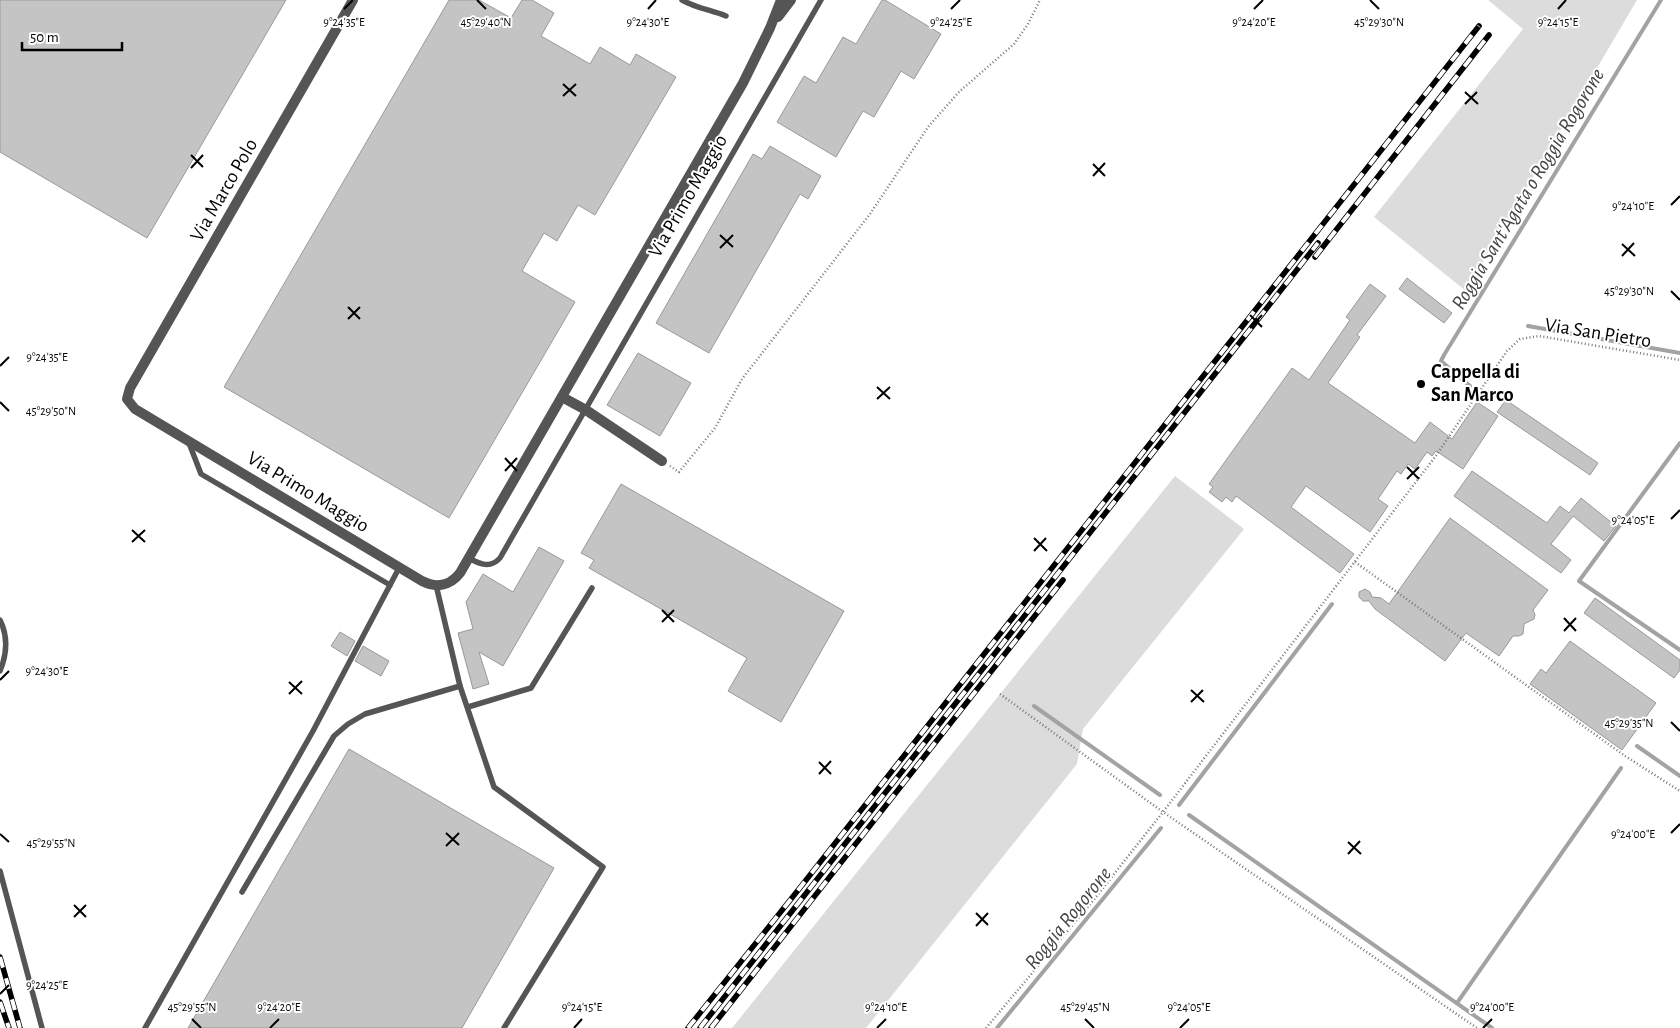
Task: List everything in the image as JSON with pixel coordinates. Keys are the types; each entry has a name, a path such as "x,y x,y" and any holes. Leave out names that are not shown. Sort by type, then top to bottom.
{"street":[{"name":"Via Marco Polo","path":"127,399 133,383 354,0"},
{"name":"Via Primo Maggio","path":"127,399 135,409 399,568 422,581 436,585 447,584 455,579 468,558 743,83 770,28 780,0"},
{"name":"Via Primo Maggio","path":"770,28 791,0"},
{"path":"562,397 586,410 662,461"}],"lane":[{"path":"682,0 695,7 711,10 726,16"},
{"name":"Via Primo Maggio","path":"468,558 486,565 494,564 498,560 821,0"},
{"path":"189,441 201,474 390,585"},
{"path":"145,1028 313,731 399,568"},
{"path":"436,585 460,686 494,787 603,867 504,1028"},
{"path":"468,707 531,688 592,588"},
{"path":"0,620 6,638 5,655 0,671"},
{"path":"242,892 334,736 348,724 366,714 460,686"},
{"path":"0,871 42,1028"}],"path":[{"path":"662,461 679,472 715,428 742,379 870,214 928,127 959,92 1014,44 1028,24 1040,0"},
{"name":"Via San Pietro","path":"986,1028 1092,902 1163,812 1435,457 1493,370 1510,348 1524,337 1548,337 1680,360"},
{"path":"1355,562 1625,756 1680,791"},
{"path":"1000,694 1163,812 1477,1028"}],"shaded area":[{"path":"1488,0 1637,0 1466,291 1374,217 1523,29"},
{"path":"1175,476 1244,529 1083,729 1077,764 866,1028 732,1028"}],"building":[{"path":"0,0 286,0 147,238 0,152"},
{"path":"449,0 479,0 511,18 522,0 532,0 554,13 541,36 590,64 600,47 630,65 636,54 676,77 595,215 578,205 557,241 544,233 522,271 575,302 449,518 224,387"},
{"path":"882,0 941,34 914,79 901,71 874,117 863,111 836,157 777,122 804,76 816,83 843,37 856,44"},
{"path":"770,146 821,176 808,199 800,194 709,353 656,323 753,154 762,159"},
{"path":"1407,278 1452,313 1444,323 1399,289"},
{"path":"1370,284 1386,296 1357,335 1360,337 1328,383 1415,443 1430,422 1452,439 1477,402 1498,416 1463,469 1436,451 1432,456 1427,452 1415,469 1408,464 1401,474 1397,471 1378,499 1388,506 1370,532 1306,486 1291,507 1354,554 1340,573 1236,496 1232,502 1226,497 1222,502 1209,492 1213,487 1209,484 1292,368 1309,380 1350,320 1346,317"},
{"path":"638,353 691,383 660,436 607,405"},
{"path":"1506,400 1598,463 1590,475 1497,412"},
{"path":"1472,471 1547,523 1560,506 1569,513 1581,498 1616,526 1604,541 1573,516 1551,544 1571,560 1561,573 1454,496"},
{"path":"621,484 844,611 781,722 728,691 747,658 589,568 594,560 581,553"},
{"path":"1450,518 1548,590 1533,610 1534,619 1524,624 1523,634 1513,636 1499,656 1466,633 1445,661 1375,609 1369,601 1363,601 1359,597 1359,592 1365,589 1370,592 1372,597 1381,598 1389,604"},
{"path":"539,547 564,561 503,666 479,652 489,684 473,689 458,633 473,629 466,602 483,574 513,592"},
{"path":"1595,598 1680,660 1680,670 1674,678 1584,613"},
{"path":"340,632 355,641 347,656 331,646"},
{"path":"1570,641 1656,703 1622,750 1530,684 1541,669 1546,673"},
{"path":"363,646 389,661 381,676 355,661"},
{"path":"349,749 554,868 462,1028 188,1028"}],"waterway":[{"name":"Roggia Sant'Agata o Roggia Rogorone","path":"1470,386 1441,361 1661,0"},
{"name":"Roggia Rogorone","path":"1528,326 1680,353"},
{"path":"1680,443 1579,581 1680,650"},
{"name":"Roggia Rogorone","path":"1179,805 1332,604"},
{"path":"1034,706 1160,795"},
{"path":"1637,746 1680,776"},
{"path":"1457,1003 1621,768"},
{"path":"1189,815 1492,1028"},
{"name":"Roggia Rogorone","path":"997,1028 1161,828"}],"railway":[{"path":"688,1028 1479,26"},
{"path":"1315,257 1489,35"},
{"path":"700,1028 1318,243"},
{"path":"711,1028 1063,580"},
{"path":"0,957 20,1028"},
{"path":"0,1002 9,1028"}],"place":[{"name":"Cappella di San Marco","path":"1421,384"}]}
